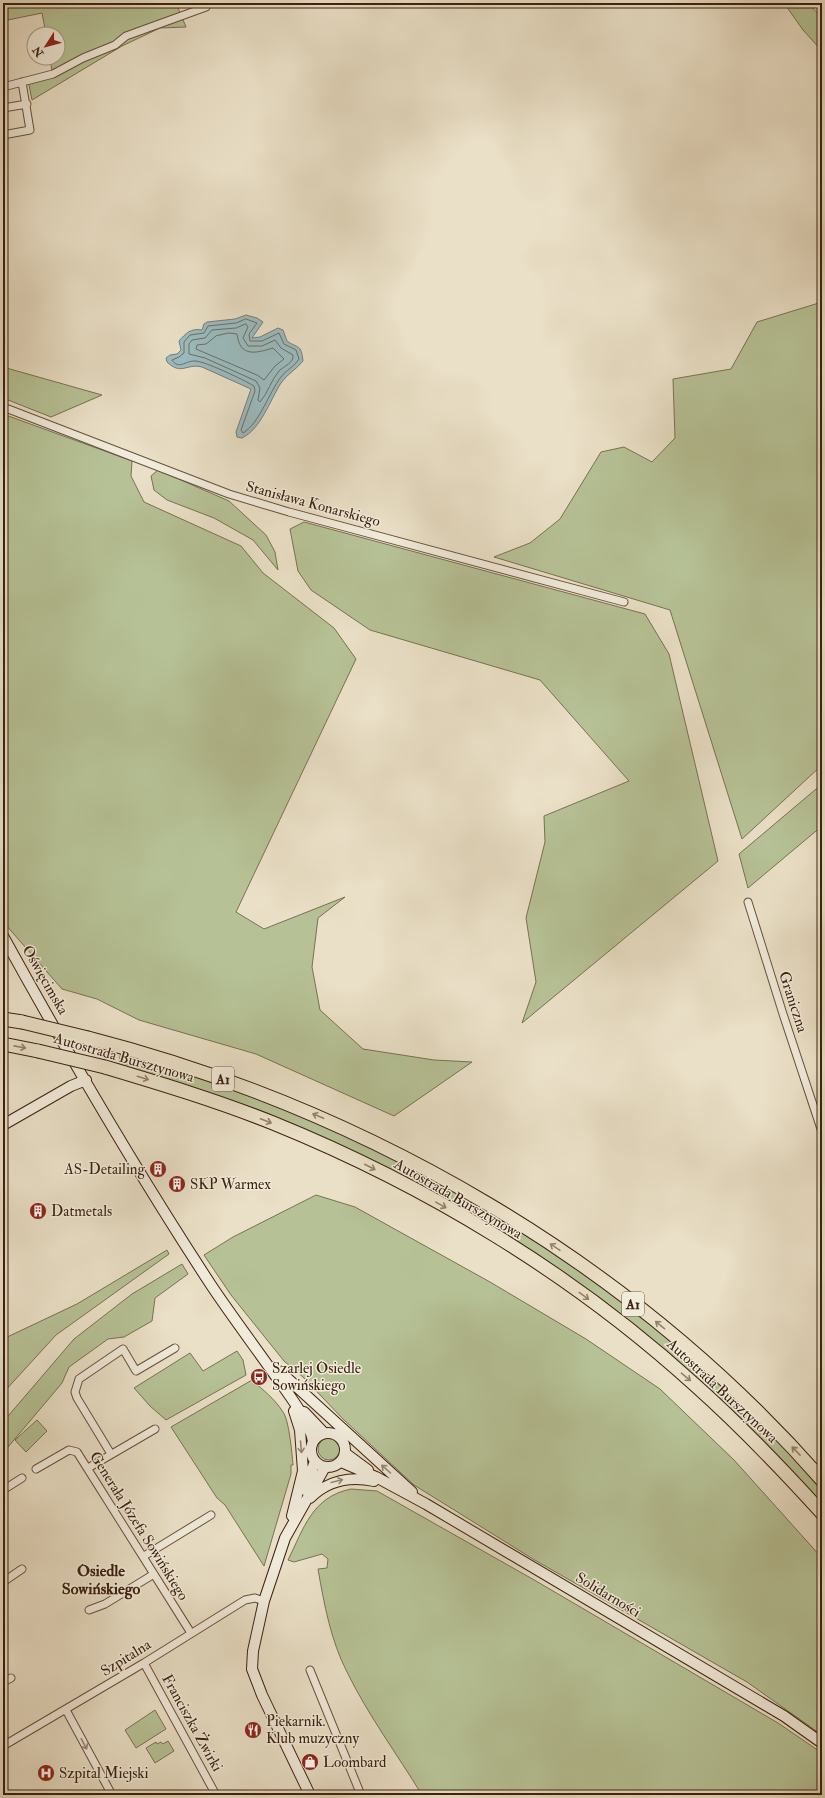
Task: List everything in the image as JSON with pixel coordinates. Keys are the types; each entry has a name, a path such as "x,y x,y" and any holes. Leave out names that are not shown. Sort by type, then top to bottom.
{"highway":[{"name":"Autostrada Bursztynowa","path":"3,1019 22,1022 88,1038 201,1071 292,1105 354,1132 416,1163 485,1202 531,1231 607,1283 641,1309 682,1343 746,1401 822,1480"},
{"name":"Autostrada Bursztynowa","path":"3,1044 105,1067 239,1110 335,1150 407,1186 458,1214 525,1255 565,1282 631,1331 722,1409 775,1462 822,1513"}],"street":[{"path":"3,87 53,74 83,58 115,46 126,36 206,7"},
{"path":"3,135 30,130 27,104 22,82"},
{"path":"3,108 27,104"},
{"name":"Stanisława Konarskiego","path":"3,407 229,494 289,512 624,602"},
{"name":"Graniczna","path":"748,902 781,1010 822,1132"},
{"name":"Oświęcimska","path":"3,936 86,1080 211,1285 258,1351"},
{"path":"3,1125 71,1086 86,1080"},
{"path":"111,1454 76,1398 79,1379 123,1349 136,1371 175,1348"},
{"path":"258,1351 289,1395 308,1427 313,1441 311,1452 320,1464 332,1467 343,1457 344,1442 340,1437 330,1432 324,1433 313,1441"},
{"path":"258,1351 295,1387 426,1504"},
{"path":"289,1395 324,1433"},
{"path":"289,1395 300,1430 303,1471 290,1526"},
{"path":"88,1468 155,1429"},
{"name":"Generała Józefa Sowińskiego","path":"36,1469 69,1450 77,1452 144,1556 191,1633"},
{"name":"Solidarności","path":"343,1457 426,1504 784,1716 822,1743"},
{"path":"310,1795 262,1695 252,1669 253,1651 264,1601 285,1538 320,1464"},
{"path":"3,1490 22,1478"},
{"path":"290,1526 309,1499 317,1491 332,1483 362,1479 407,1494"},
{"path":"144,1556 211,1515"},
{"path":"3,1582 22,1569"},
{"path":"89,1610 105,1604 154,1574"},
{"name":"Szpitalna","path":"3,1746 144,1663 245,1600 255,1598 264,1601"},
{"name":"Franciszka Żwirki","path":"144,1663 216,1795"},
{"path":"310,1670 361,1795"},
{"path":"3,1682 11,1678"},
{"path":"66,1710 112,1795"}],"green space":[{"path":"3,3 176,3 186,27 160,28 122,46 32,100 28,80 52,71 51,66 66,66 66,26 44,26 42,13 3,21"},
{"path":"784,3 807,3 822,17 822,51 803,30"},
{"path":"822,302 822,765 742,839 670,610 494,557 530,543 560,519 601,452 624,447 652,462 675,438 673,379 731,369 757,322"},
{"path":"3,366 102,395 51,417 3,398"},
{"path":"3,414 132,461 131,476 144,502 241,546 263,573 334,628 356,659 236,912 264,929 345,897 318,918 312,967 320,1010 363,1049 434,1060 472,1062 394,1116 256,1054 139,1020 97,999 62,989 5,924 3,920"},
{"path":"158,470 229,501 266,535 275,552 278,570 253,540 214,518 167,500 154,490 151,476"},
{"path":"304,522 645,614 669,654 718,861 522,1023 536,982 526,918 545,842 544,816 629,781 540,680 370,630 311,590 298,571 290,529"},
{"path":"822,784 822,826 748,888 739,854"},
{"path":"121,1052 210,1081 326,1125 376,1149 472,1200 527,1235 573,1266 662,1333 745,1407 822,1488 822,1506 694,1377 413,1183 118,1066"},
{"path":"316,1195 355,1207 490,1282 586,1339 660,1389 734,1460 822,1558 822,1735 747,1682 533,1559 414,1485 343,1419 303,1377 284,1361 231,1295 204,1255 233,1237"},
{"path":"167,1250 169,1254 56,1335 3,1393 3,1339 77,1304"},
{"path":"182,1264 188,1274 155,1298 152,1321 124,1337 108,1339 69,1367 62,1383 3,1453 3,1422 74,1339 132,1294"},
{"path":"237,1351 243,1360 246,1375 166,1420 150,1406 134,1388 190,1353 203,1371"},
{"path":"252,1380 273,1399 285,1416 290,1437 293,1465 291,1465 291,1474 264,1566 225,1505 217,1498 171,1427"},
{"path":"37,1420 47,1431 26,1452 15,1440"},
{"path":"329,1438 337,1441 340,1449 337,1457 329,1460 321,1457 318,1449 321,1441"},
{"path":"351,1489 377,1491 536,1581 778,1723 822,1753 822,1795 422,1795 364,1704 341,1660 332,1635 318,1569 327,1568 328,1559 322,1554 294,1562 288,1560 305,1526 318,1507 327,1499 338,1493"},
{"path":"155,1710 166,1729 136,1748 125,1730"},
{"path":"168,1741 174,1751 155,1763 146,1748 156,1742 157,1744 161,1742 163,1744"}],"water":[{"path":"246,315 257,318 263,322 252,338 260,337 278,328 283,330 287,341 300,349 303,361 283,380 255,428 242,438 237,437 236,432 251,389 202,367 192,366 180,369 177,368 167,362 166,358 170,355 177,354 181,350 179,341 192,330 202,330 204,324 207,322 235,319"}],"place":[{"name":"AS-Detailing","path":"158,1169"},
{"name":"SKP Warmex","path":"177,1184"},
{"name":"Datmetals","path":"38,1211"},
{"name":"Szarlej Osiedle Sowińskiego","path":"259,1377"},
{"name":"Piekarnik. Klub muzyczny","path":"253,1730"},
{"name":"Loombard","path":"310,1762"},
{"name":"Szpital Miejski","path":"46,1773"}],"district":[{"name":"Osiedle Sowińskiego","path":"101,1580"}]}
